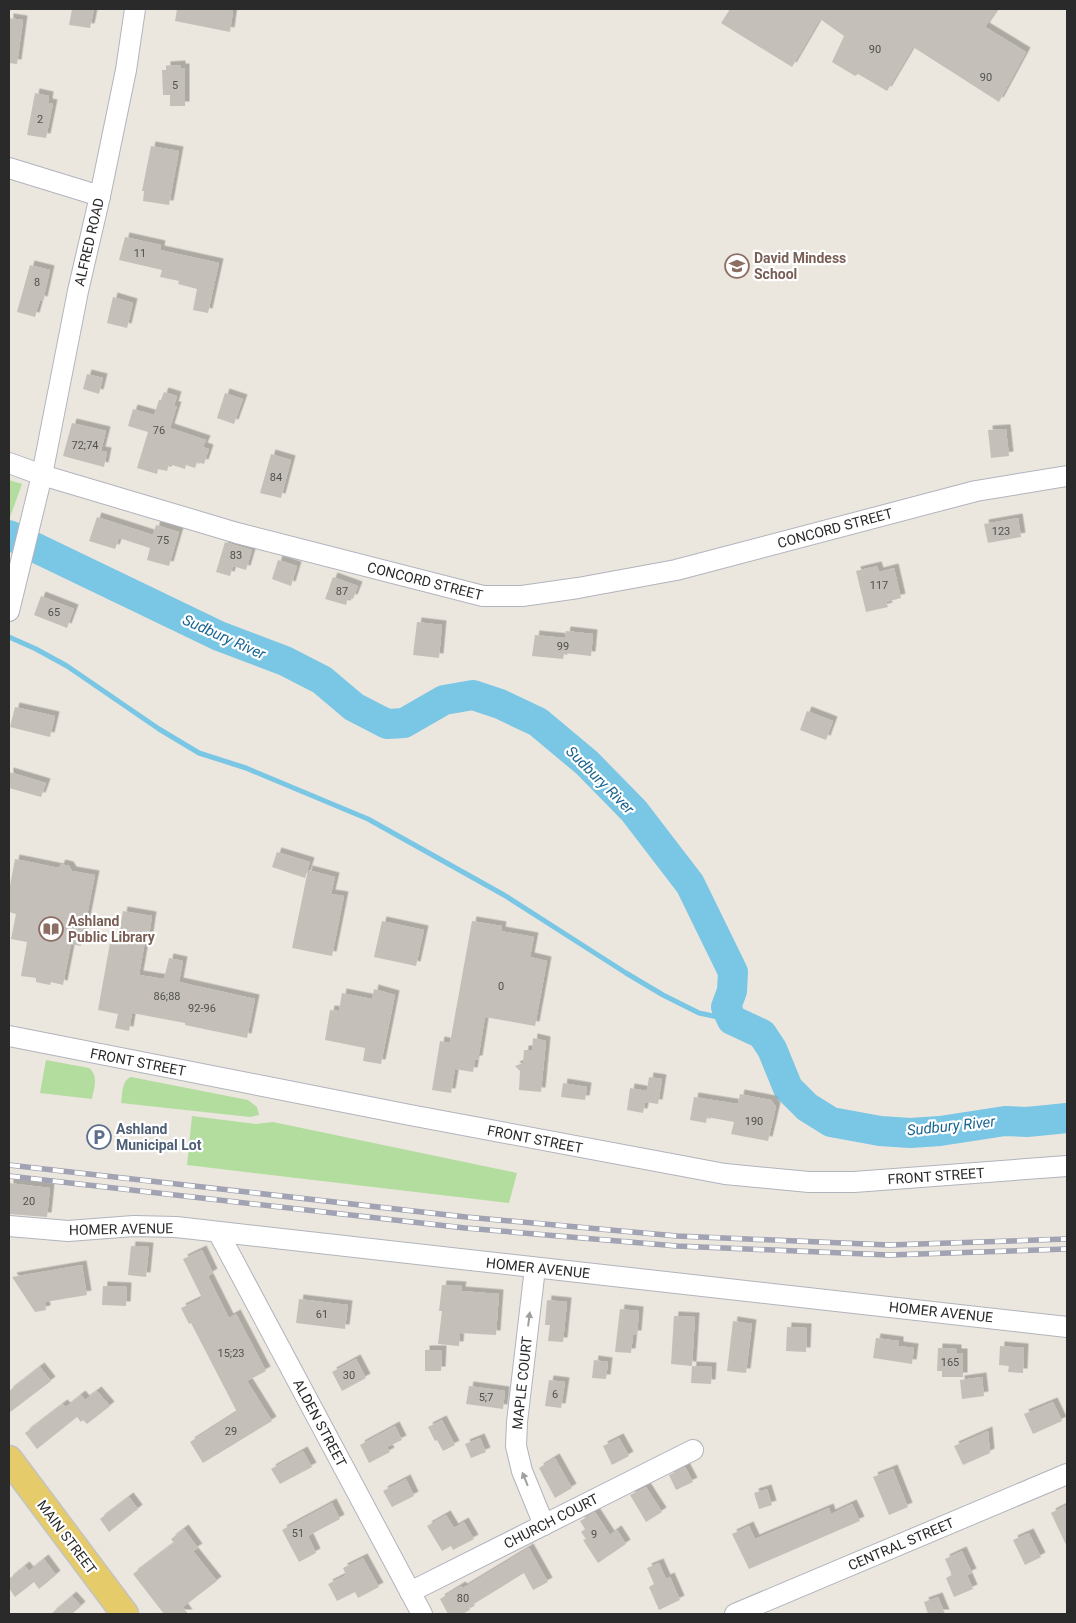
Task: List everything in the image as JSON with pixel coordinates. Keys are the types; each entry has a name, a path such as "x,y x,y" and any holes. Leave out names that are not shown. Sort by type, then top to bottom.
{"main road":[{"name":"MAIN STREET","path":"9,1459 125,1614"}],"street":[{"name":"ALFRED ROAD","path":"42,475 78,291 126,70 135,9"},
{"path":"9,168 100,196"},
{"name":"CONCORD STREET","path":"9,463 42,475 237,533 483,596 531,595 676,570 976,491 1067,476"},
{"path":"9,611 42,475"},
{"name":"FRONT STREET","path":"9,1036 410,1115 725,1174 809,1182 854,1182 1067,1166"},
{"name":"HOMER AVENUE","path":"9,1226 68,1231 150,1226 218,1232 1067,1327"},
{"name":"ALDEN STREET","path":"218,1232 422,1614"},
{"name":"MAPLE COURT","path":"535,1268 516,1422 516,1446 522,1471 544,1524"},
{"name":"CHURCH COURT","path":"410,1592 693,1450"},
{"name":"CENTRAL STREET","path":"735,1614 1067,1474"}],"green space":[{"path":"9,480 22,484 9,520"},
{"path":"46,1060 89,1068 95,1078 92,1099 40,1093"},
{"path":"131,1077 248,1100 257,1107 259,1115 250,1117 121,1103 124,1085"},
{"path":"192,1116 256,1124 273,1122 517,1173 509,1203 187,1165"}],"building":[{"path":"72,9 94,9 90,28 69,25"},
{"path":"177,9 220,9 233,11 230,32 175,21"},
{"path":"730,9 997,9 985,27 1026,52 999,102 913,47 887,91 858,74 855,76 832,62 844,36 820,19 792,67 721,23"},
{"path":"9,18 23,20 17,64 9,63"},
{"path":"181,65 181,68 185,68 185,106 170,106 170,95 163,95 162,70 166,70 166,66"},
{"path":"35,93 49,96 48,103 53,104 46,138 27,135"},
{"path":"151,146 179,151 169,205 143,201 144,191 142,191"},
{"path":"125,237 161,245 160,250 219,263 208,313 193,310 197,289 178,284 179,281 160,277 162,270 119,260"},
{"path":"30,265 50,270 43,301 40,300 35,317 17,312"},
{"path":"113,297 133,303 127,328 107,323"},
{"path":"87,374 103,378 99,394 83,389"},
{"path":"164,392 177,396 174,406 177,406 170,428 206,440 203,447 209,449 204,464 197,462 195,468 186,465 185,469 169,464 167,471 158,469 157,474 137,468 148,432 128,426 133,409 154,415"},
{"path":"225,393 243,399 234,424 217,418"},
{"path":"72,423 106,431 101,451 107,452 104,467 63,456"},
{"path":"1006,429 1009,456 991,458 988,430"},
{"path":"271,454 291,460 281,498 260,493"},
{"path":"97,517 153,535 156,525 179,532 169,566 147,560 150,548 119,538 115,549 89,541"},
{"path":"1018,518 1021,537 988,543 984,524"},
{"path":"225,542 252,550 246,570 233,566 230,576 216,572"},
{"path":"278,560 297,566 291,586 272,579"},
{"path":"877,566 879,572 894,568 901,598 886,602 888,607 866,612 856,571"},
{"path":"333,577 358,586 353,599 348,598 346,605 325,599"},
{"path":"41,596 74,609 67,628 34,615"},
{"path":"417,622 442,625 439,658 413,655"},
{"path":"566,631 593,634 591,656 564,653 563,659 532,656 535,635 565,638"},
{"path":"15,707 55,716 50,737 10,727"},
{"path":"807,711 833,721 826,740 800,730"},
{"path":"9,772 46,783 41,797 9,788"},
{"path":"277,852 310,862 305,878 272,867"},
{"path":"15,859 59,868 61,864 69,866 72,871 95,875 81,946 71,944 63,985 51,982 50,985 36,982 36,978 21,976 27,942 11,939 16,914 9,912 9,891"},
{"path":"308,870 335,877 331,894 344,896 332,956 292,948"},
{"path":"123,911 152,916 149,936 146,936 139,975 164,979 169,958 183,961 179,982 255,999 247,1038 132,1013 129,1031 115,1028 118,1014 98,1010 110,943 117,945"},
{"path":"382,921 424,930 416,966 374,957"},
{"path":"472,921 502,926 501,931 534,937 530,957 547,961 535,1026 485,1017 478,1060 475,1060 473,1072 455,1069 451,1093 432,1090 440,1041 450,1043"},
{"path":"374,989 395,995 381,1064 363,1061 365,1048 325,1040 330,1010 339,1011 342,993 372,999"},
{"path":"533,1038 546,1041 541,1092 519,1090 520,1071 515,1066 523,1063 524,1050 532,1050"},
{"path":"649,1077 662,1079 658,1104 645,1102"},
{"path":"563,1083 587,1087 585,1100 561,1097"},
{"path":"630,1088 647,1091 643,1113 627,1110"},
{"path":"740,1094 771,1100 776,1107 768,1141 731,1134 734,1122 707,1117 706,1123 690,1120 694,1097 738,1104"},
{"path":"9,1183 50,1188 47,1217 9,1214"},
{"path":"131,1246 149,1247 146,1277 128,1275"},
{"path":"202,1250 213,1273 208,1276 229,1318 236,1314 266,1371 247,1381 272,1421 203,1463 190,1442 237,1412 191,1323 189,1324 181,1308 202,1298 183,1259"},
{"path":"82,1265 87,1295 45,1302 46,1310 35,1312 12,1277"},
{"path":"442,1285 462,1286 461,1291 499,1294 496,1335 460,1333 459,1346 438,1344 442,1311 439,1311"},
{"path":"103,1286 127,1287 126,1306 102,1305"},
{"path":"299,1299 348,1305 345,1329 296,1323"},
{"path":"547,1300 567,1302 563,1342 548,1341 550,1325 545,1325"},
{"path":"620,1309 639,1311 637,1335 633,1335 631,1353 615,1352"},
{"path":"674,1316 695,1317 692,1366 671,1364"},
{"path":"733,1321 752,1324 746,1373 727,1371"},
{"path":"787,1327 807,1328 806,1352 786,1351"},
{"path":"876,1338 899,1341 899,1346 914,1348 912,1364 873,1358"},
{"path":"1000,1346 1024,1348 1023,1373 1008,1372 1009,1366 999,1365"},
{"path":"938,1348 957,1349 957,1353 963,1353 963,1377 942,1377 942,1371 937,1371"},
{"path":"425,1350 442,1350 441,1371 425,1371"},
{"path":"356,1359 366,1378 342,1391 332,1372"},
{"path":"594,1360 608,1362 606,1379 592,1378"},
{"path":"692,1366 712,1367 711,1384 691,1383"},
{"path":"40,1367 51,1381 9,1413 9,1391"},
{"path":"982,1377 984,1396 962,1399 960,1380"},
{"path":"549,1380 565,1382 561,1408 545,1406"},
{"path":"469,1386 505,1391 503,1409 466,1404"},
{"path":"97,1391 110,1406 87,1424 83,1420 81,1422 77,1417 37,1449 25,1433 63,1404 66,1407 81,1395 85,1400"},
{"path":"1053,1402 1062,1421 1033,1434 1024,1414"},
{"path":"442,1420 455,1445 443,1451 428,1427"},
{"path":"395,1426 402,1440 387,1447 390,1452 369,1463 360,1445"},
{"path":"988,1431 990,1453 963,1465 954,1446"},
{"path":"480,1438 486,1452 471,1458 465,1444"},
{"path":"619,1438 629,1456 612,1465 603,1446"},
{"path":"303,1451 312,1467 280,1484 271,1469"},
{"path":"555,1458 572,1488 555,1498 539,1468"},
{"path":"685,1467 693,1482 676,1490 669,1475"},
{"path":"893,1469 908,1507 889,1515 873,1477"},
{"path":"406,1479 414,1496 392,1507 383,1491"},
{"path":"646,1487 662,1512 646,1522 630,1495"},
{"path":"767,1489 772,1505 759,1509 754,1493"},
{"path":"129,1497 138,1509 109,1532 100,1519"},
{"path":"332,1503 340,1519 308,1536 316,1553 299,1562 282,1530"},
{"path":"852,1504 860,1521 749,1569 732,1534 749,1526 755,1539 829,1508 831,1514"},
{"path":"1067,1505 1067,1547 1051,1513"},
{"path":"595,1512 610,1535 617,1530 626,1544 598,1563 583,1540 586,1539 581,1532 585,1529 580,1521"},
{"path":"446,1515 454,1528 464,1522 474,1539 453,1550 451,1546 442,1551 427,1526"},
{"path":"184,1529 198,1548 193,1551 217,1581 183,1607 188,1614 164,1614 133,1574 174,1543 171,1539"},
{"path":"1029,1533 1041,1557 1025,1565 1013,1540"},
{"path":"529,1548 548,1582 533,1590 524,1573 469,1607 470,1610 462,1614 448,1614 440,1599 461,1586 463,1588"},
{"path":"962,1551 972,1573 967,1575 973,1589 954,1597 946,1578 952,1575 945,1559"},
{"path":"363,1558 379,1587 358,1598 355,1592 337,1601 328,1584 346,1575 343,1568"},
{"path":"44,1559 56,1575 39,1589 34,1582 15,1597 9,1588 9,1579 25,1566 29,1571"},
{"path":"659,1563 666,1579 670,1577 680,1600 659,1610 649,1587 654,1584 647,1568"},
{"path":"72,1596 81,1606 72,1614 51,1614"},
{"path":"938,1597 945,1614 928,1614 924,1602"}],"waterway":[{"name":"Sudbury River","path":"9,535 219,636 285,661 322,680 354,707 387,724 404,723 444,700 473,695 500,704 538,722 587,763 634,811 690,884 733,972 732,991 726,1007 732,1020 762,1034 772,1049 788,1088 807,1107 831,1122 880,1131 910,1133 940,1131 1005,1121 1027,1122 1067,1118"},
{"path":"9,637 67,666 159,729 199,753 246,768 368,819 504,895 663,995 699,1013 732,1020"}],"railway":[{"path":"9,1165 466,1217 677,1236 889,1245 1067,1239"},
{"path":"9,1176 465,1228 677,1246 889,1255 1067,1249"}],"place":[{"name":"David Mindess School","path":"737,266"},
{"name":"Ashland Public Library","path":"51,929"},
{"name":"Ashland Municipal Lot","path":"99,1137"}]}
